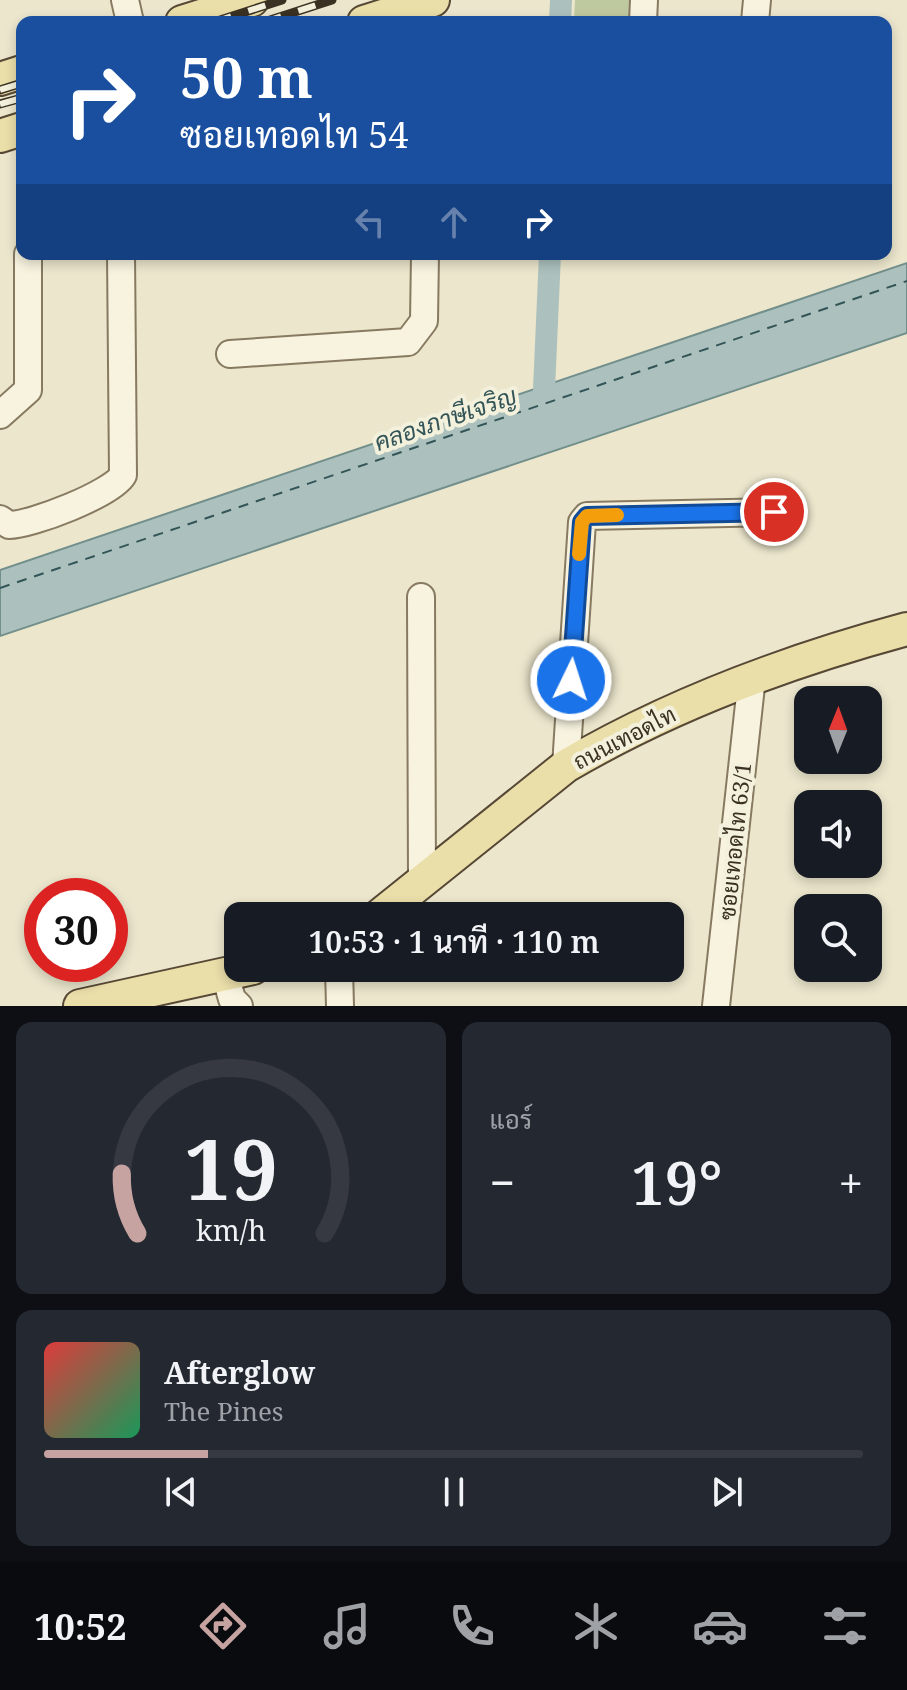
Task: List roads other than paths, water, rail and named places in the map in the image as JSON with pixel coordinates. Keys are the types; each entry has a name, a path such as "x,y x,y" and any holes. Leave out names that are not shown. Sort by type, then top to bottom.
{"main road":[{"path":"201,16 252,0"},
{"path":"392,16 429,8"},
{"name":"ถนนเทอดไท","path":"396,902 566,766 752,677 907,629"},
{"path":"89,1005 224,974"}],"street":[{"path":"0,415 28,390 28,260"},
{"path":"0,519 9,525 28,522 111,488 123,475 121,260"},
{"path":"230,354 408,342 424,321 425,260"},
{"path":"566,766 582,522 587,516 774,512"},
{"path":"421,597 422,881"},
{"name":"ซอยเทอดไท 63/1","path":"716,1006 752,677"},
{"path":"236,982 232,999 239,1006"},
{"path":"339,982 340,1006"}],"waterway":[{"path":"560,16 561,0"},
{"path":"543,412 550,260"}],"railway":[{"path":"233,16 282,0"},
{"path":"283,16 332,0"},
{"path":"0,90 16,85"},
{"path":"0,104 16,100"}],"water label":[{"name":"คลองภาษีเจริญ","path":"445,418"}]}
